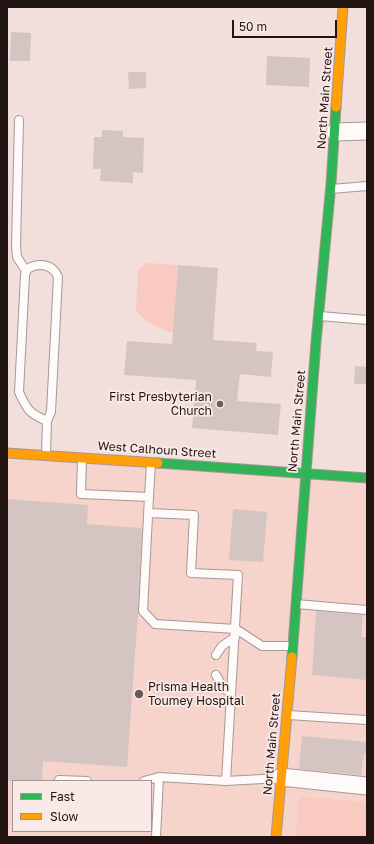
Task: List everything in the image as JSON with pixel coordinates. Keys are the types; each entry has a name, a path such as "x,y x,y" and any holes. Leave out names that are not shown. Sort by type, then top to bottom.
{"main road":[{"name":"North Main Street","path":"276,837 296,604 318,316 335,132 344,7"},
{"name":"West Calhoun Street","path":"7,453 82,457 367,478"}],"street":[{"path":"335,132 367,131"},
{"path":"281,778 367,786"}],"lane":[{"path":"19,120 16,246 17,257 26,271"},
{"path":"330,189 367,186"},
{"path":"46,455 47,421 51,412 58,277 55,271 50,267 38,265 27,269 25,275 19,392 26,407 36,416 47,421"},
{"path":"318,316 367,320"},
{"path":"82,457 81,494 149,497"},
{"path":"151,462 143,612 155,624 235,633 262,646 292,646"},
{"path":"149,513 194,514 191,573 238,575 226,781"},
{"path":"296,604 367,610"},
{"path":"216,655 222,646 235,633"},
{"path":"216,675 222,686 232,694"},
{"path":"287,715 367,720"},
{"path":"156,837 159,777"},
{"path":"148,780 159,777 226,781 281,778"}],"shaded area":[{"path":"146,263 178,265 173,333 153,325 136,311 138,270"},
{"path":"7,453 367,480 367,837 7,837"},
{"path":"299,797 367,802 367,837 296,837"}],"building":[{"path":"11,32 31,33 30,61 10,61"},
{"path":"267,56 310,58 309,87 266,85"},
{"path":"128,72 146,72 146,88 129,89"},
{"path":"102,130 123,131 123,137 144,138 143,173 133,172 133,183 100,181 101,169 93,169 94,137 102,137"},
{"path":"178,265 218,268 213,340 257,343 256,351 273,352 271,377 240,374 237,401 281,404 278,435 192,428 196,380 124,375 127,341 172,344"},
{"path":"355,366 367,367 367,384 354,384"},
{"path":"7,499 88,505 87,524 142,528 138,613 127,767 43,761 42,780 7,781"},
{"path":"233,509 267,512 263,562 229,560"},
{"path":"316,611 363,615 361,637 367,637 367,680 312,675"},
{"path":"302,736 367,742 367,754 364,754 361,775 299,769"}],"traffic: fast":[{"path":"292,657 336,107"},
{"path":"158,463 367,478"}],"traffic: slow":[{"path":"336,107 343,7"},
{"path":"7,453 158,463"},
{"path":"276,837 292,657"}],"place":[{"name":"First Presbyterian Church","path":"220,404"},
{"name":"Prisma Health Toumey Hospital","path":"139,694"}]}
